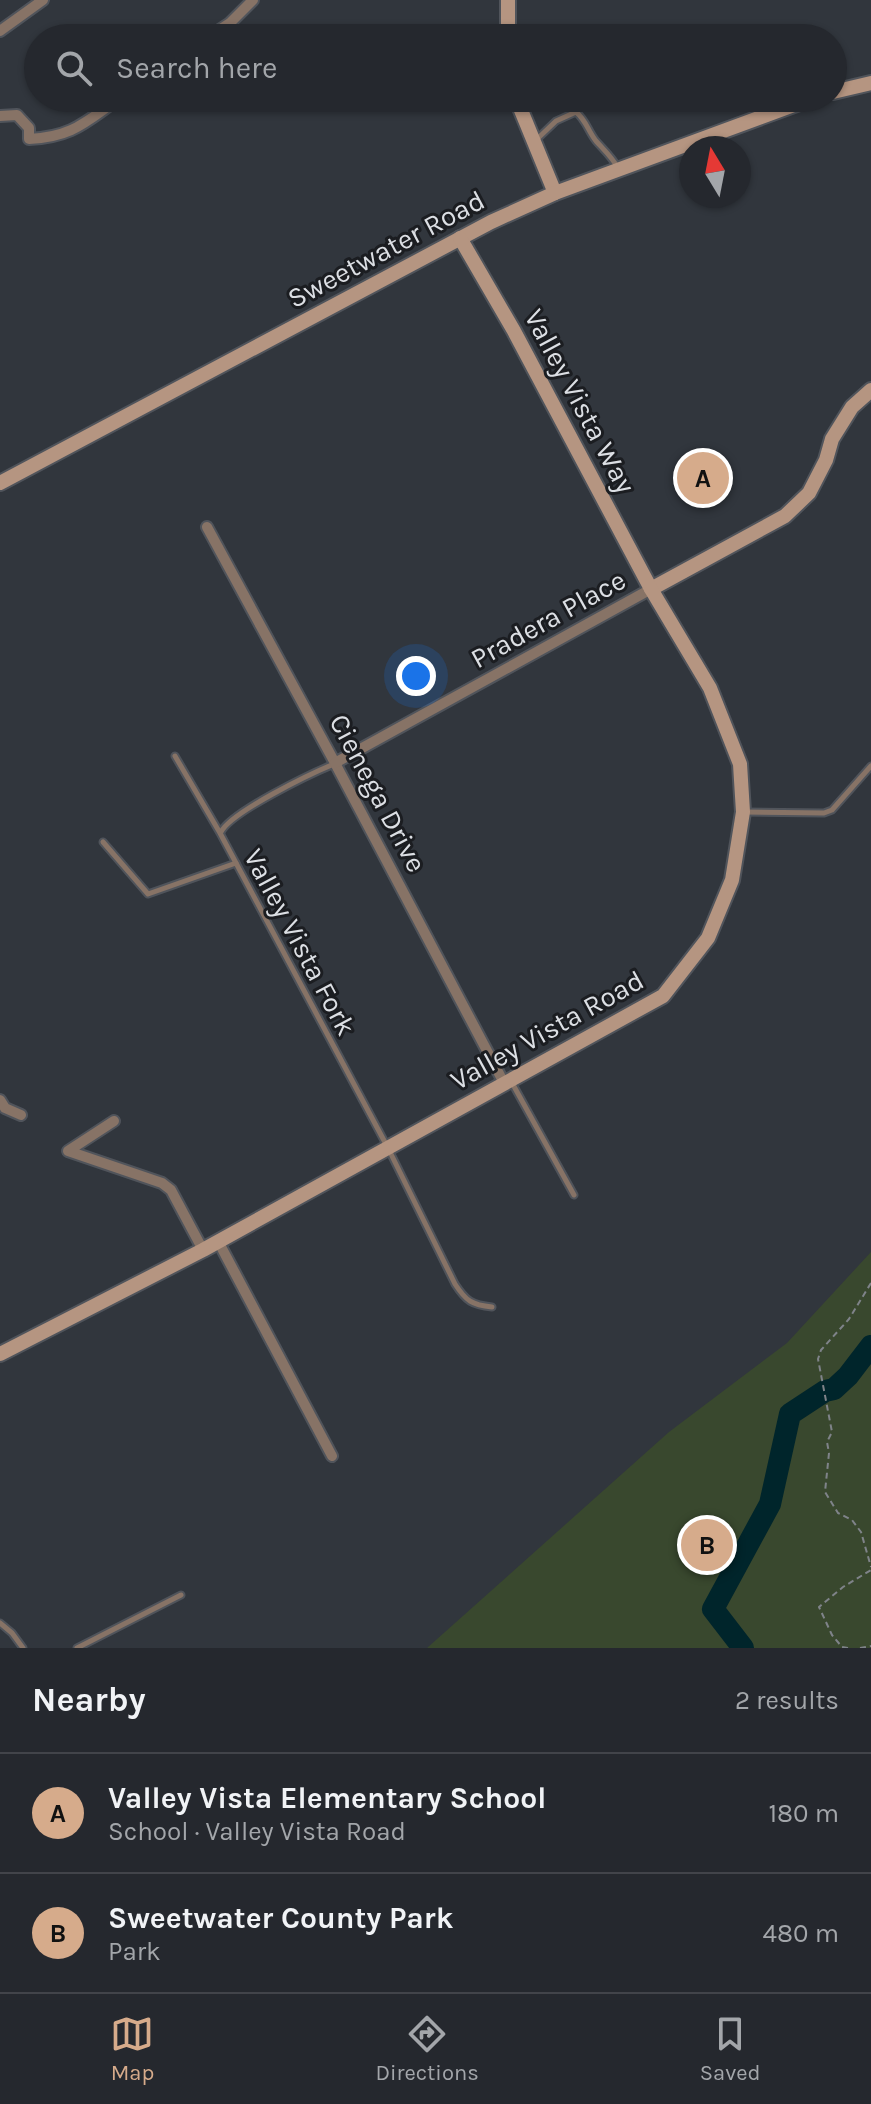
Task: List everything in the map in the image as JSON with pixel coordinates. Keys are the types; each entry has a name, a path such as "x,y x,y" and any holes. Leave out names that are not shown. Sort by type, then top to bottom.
{"street":[{"path":"0,31 43,0"},
{"path":"228,24 253,0"},
{"path":"508,0 508,24"},
{"path":"847,89 871,83"},
{"path":"0,116 17,115 29,128 29,139 54,138 72,131 100,112"},
{"path":"522,112 555,193"},
{"name":"Sweetwater Road","path":"0,483 460,238 555,193 775,112"},
{"name":"Valley Vista Way","path":"460,238 514,331 651,589"},
{"path":"651,589 785,516 809,493 826,460 832,439 852,407 871,390"},
{"name":"Cienega Drive","path":"207,527 507,1081"},
{"name":"Pradera Place","path":"335,763 651,589"},
{"name":"Valley Vista Road","path":"0,1354 203,1250 663,996 708,938 732,880 743,812 740,764 710,688 651,589"},
{"path":"0,1100 5,1108 21,1115"},
{"path":"114,1121 68,1151 162,1183 171,1190 203,1250"},
{"path":"218,1241 332,1456"}],"lane":[{"path":"534,142 556,121 576,112 585,119 590,132 619,169"},
{"name":"Valley Vista Fork","path":"175,756 220,833 388,1148 455,1284 465,1300 474,1305 492,1307"},
{"name":"Pradera Place","path":"220,833 225,824 234,818 335,763"},
{"path":"743,812 824,813 832,810 871,766"},
{"path":"103,842 148,894 236,863"},
{"path":"507,1081 574,1195"},
{"path":"77,1648 181,1595"},
{"path":"0,1623 23,1648"}],"path":[{"path":"848,1648 842,1647 832,1635 819,1607 871,1568 861,1532 852,1520 838,1513 825,1492 827,1442 832,1432 818,1359 821,1350 849,1319 871,1283"},
{"path":"860,1648 871,1646"}],"green space":[{"path":"871,1252 871,1648 427,1648 669,1432 787,1343"}],"waterway":[{"path":"743,1648 713,1609 770,1504 790,1414 825,1391 834,1389 871,1346"}],"place":[{"name":"Valley Vista Elementary School","path":"703,478"},
{"name":"Sweetwater County Park","path":"707,1545"}]}
